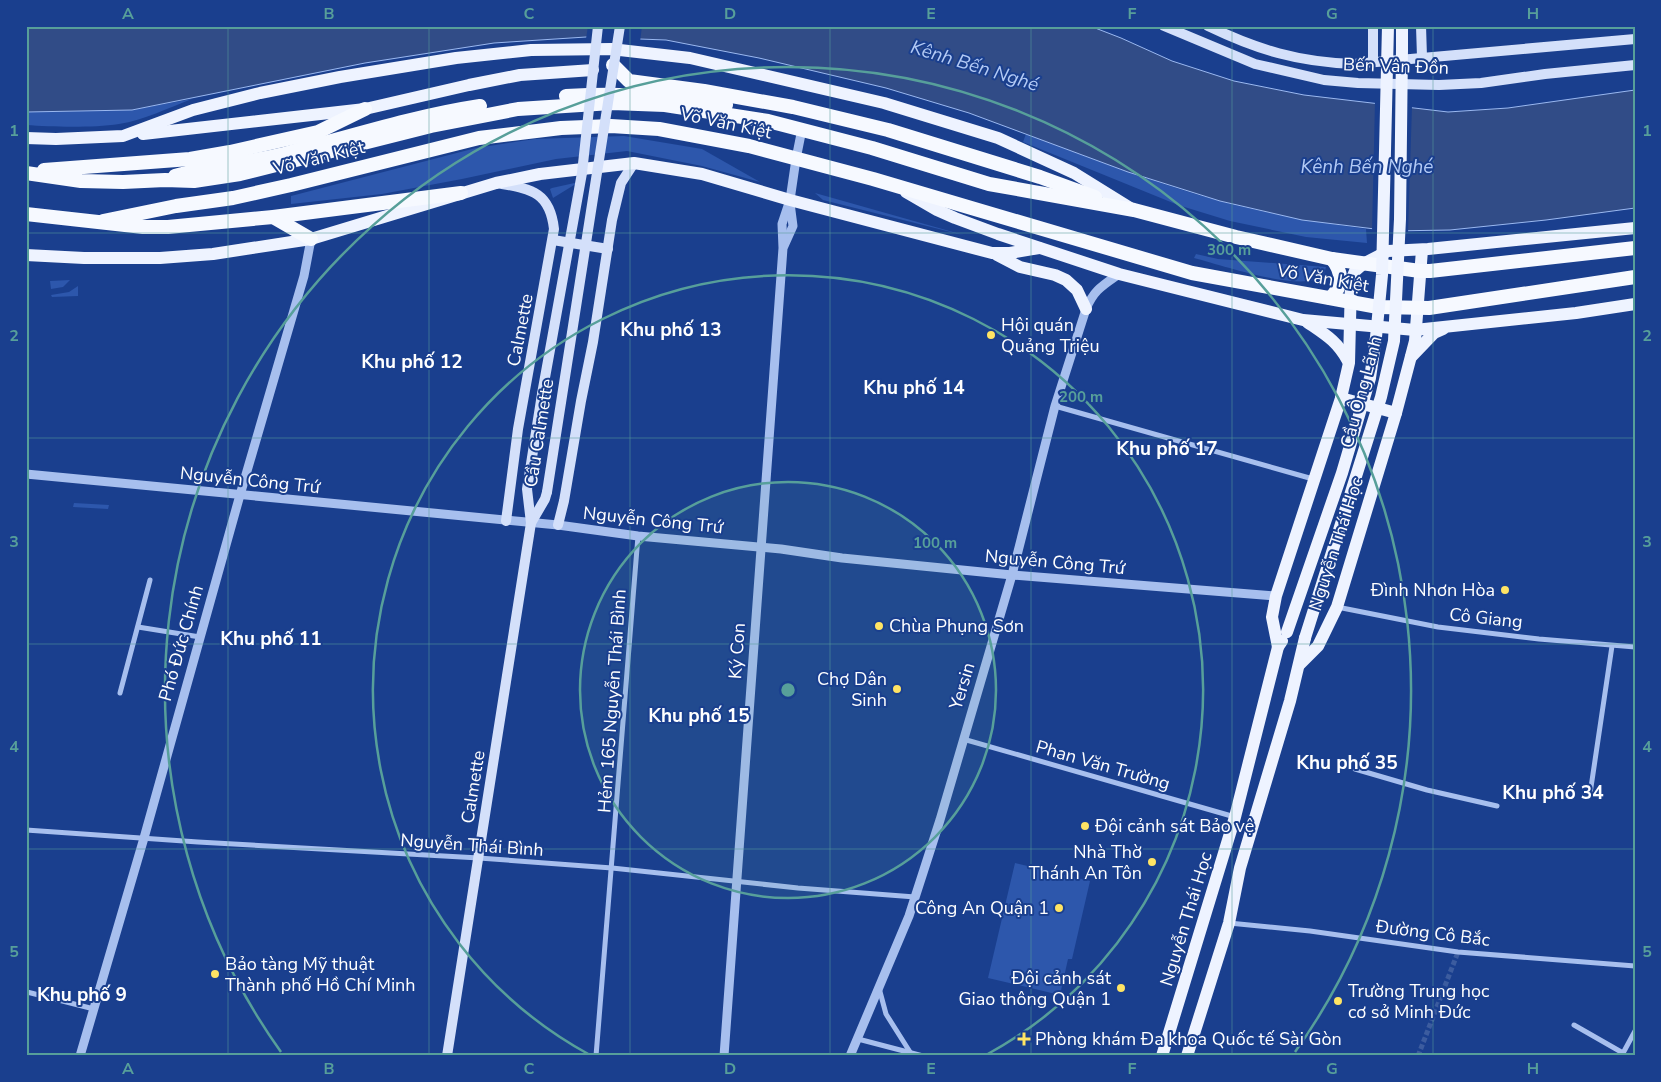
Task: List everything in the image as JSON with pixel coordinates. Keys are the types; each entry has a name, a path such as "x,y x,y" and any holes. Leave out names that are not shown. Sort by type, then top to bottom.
{"highway":[{"path":"613,65 629,81 704,91 793,107 888,130 1040,176 1134,210"},
{"name":"Võ Văn Kiệt","path":"26,172 81,181 194,181 240,174 474,116 560,105 612,103 665,105 768,121 864,146 989,184 1134,210 1236,237 1332,259 1363,264 1420,271 1635,248"},
{"path":"26,172 189,155 318,132 365,109"},
{"name":"Võ Văn Kiệt","path":"103,221 176,206 233,198 479,138 561,128 611,126 659,129 749,146 896,186 1192,273 1378,307 1417,309 1635,277"},
{"name":"Võ Văn Kiệt","path":"103,221 143,227 168,227 273,217 461,193"},
{"path":"26,214 103,221"},
{"path":"273,217 311,239"},
{"path":"1330,298 1337,290 1340,280 1338,269 1332,259"}],"main road":[{"name":"Cầu Calmette","path":"532,523 527,489 542,394 582,173 598,26"},
{"name":"Cầu Calmette","path":"532,523 547,492 620,26"},
{"name":"Bến Vân Đồn","path":"1164,26 1229,54 1271,69 1324,80 1358,83 1426,85 1481,83 1545,74 1635,65"},
{"name":"Bến Vân Đồn","path":"1208,26 1231,37 1286,56 1354,64 1635,39"},
{"path":"1373,26 1373,62"},
{"name":"Cầu Ông Lãnh","path":"1287,632 1342,473 1370,378 1382,275 1388,26"},
{"name":"Cầu Ông Lãnh","path":"1305,638 1381,397 1394,341 1400,219 1402,26"},
{"path":"1421,26 1422,57"},
{"name":"Võ Văn Kiệt","path":"26,138 56,140 123,136 193,110 260,93 340,76 456,58 531,50 611,49 690,58 884,103 998,138 1074,173 1134,210"},
{"path":"123,136 365,109 520,75 593,70"},
{"path":"558,526 593,342 612,220 621,183 634,162"},
{"name":"Võ Văn Kiệt","path":"26,255 84,258 160,258 213,254 311,239 496,182 540,174 634,162 702,174 790,200 992,253 1010,253 1039,248"},
{"name":"Calmette","path":"496,182 539,194 548,205 554,229 518,429 506,521"},
{"name":"Võ Văn Kiệt","path":"896,186 946,214 1039,248 1119,274 1303,320 1415,330 1576,313 1635,304"},
{"name":"Võ Văn Kiệt","path":"1363,264 1388,251 1422,250 1635,228"},
{"path":"553,240 608,249"},
{"name":"Nguyễn Thái Học","path":"1300,664 1318,646 1336,607 1396,413 1415,341 1422,250"},
{"path":"992,253 1020,267 1055,275 1066,280 1077,290 1086,309"},
{"name":"Nguyễn Thái Học","path":"1278,647 1272,617 1276,596 1342,398 1349,363 1351,281 1355,270 1363,264"},
{"path":"1303,320 1327,335 1340,348 1349,363"},
{"path":"1410,357 1434,333 1447,327"},
{"path":"1342,398 1396,413"},
{"name":"Calmette","path":"447,1056 532,523"},
{"name":"Nguyễn Thái Học","path":"1162,1056 1235,817 1278,647 1287,632"},
{"name":"Nguyễn Thái Học","path":"1187,1056 1229,923 1240,868 1270,772 1300,664 1305,638"}],"street":[{"name":"Ký Con","path":"724,1056 783,248 793,226 790,200 802,130"},
{"name":"Phó Đức Chính","path":"80,1056 304,276 311,239"},
{"name":"Yersin","path":"850,1056 909,916 940,820 1012,575 1055,406 1086,309 1091,296 1098,288 1119,274"},
{"path":"1055,406 1316,480"},
{"name":"Nguyễn Công Trứ","path":"26,474 532,523 638,536 1012,575 1276,596"},
{"name":"Hẻm 165 Nguyễn Thái Bình","path":"596,1056 638,536"},
{"path":"120,693 150,580"},
{"name":"Cô Giang","path":"1336,607 1438,627 1635,647"},
{"path":"138,627 200,638"},
{"path":"1590,794 1612,646"},
{"name":"Phan Văn Trường","path":"963,739 1235,817"},
{"path":"1355,769 1427,790 1497,806"},
{"name":"Nguyễn Thái Bình","path":"26,830 612,868 798,888 915,897"},
{"name":"Đường Cô Bắc","path":"1229,923 1310,931 1458,952 1635,966"},
{"path":"878,986 886,1014 910,1052"},
{"path":"27,992 94,1009"},
{"path":"1574,1025 1622,1054 1635,1032"},
{"path":"858,1039 923,1056"}],"shaded area":[{"path":"192,99 147,117 119,124 72,127 26,125 26,112 132,110"},
{"path":"1026,134 1146,178 1220,201 1256,210 1366,229 1367,243 1306,237 1230,221 1178,205 1023,142"},
{"path":"624,136 702,149 760,182 702,166 627,151 556,159 382,194 291,204 291,196 476,148 535,139"},
{"path":"579,182 553,198 550,189"},
{"path":"815,193 967,236 823,200"},
{"path":"1196,254 1218,259 1326,267 1324,274 1315,280 1288,281 1255,275 1194,258"},
{"path":"70,280 63,287 51,289 50,281"},
{"path":"78,286 78,296 52,297 51,295 69,292"},
{"path":"74,503 109,505 108,509 73,507"},
{"path":"1015,863 1090,881 1072,959 1068,959 1060,995 988,978"}],"water":[{"name":"Kênh Bến Nghé","path":"26,26 1090,26 1172,61 1234,81 1304,95 1448,112 1508,108 1635,90 1635,208 1450,230 1391,231 1302,220 1220,201 1128,172 969,113 886,88 759,58 666,40 586,37 494,43 365,63 132,110 26,112"}],"pier":[{"path":"588,26 642,26 640,42 586,39"},
{"path":"1375,101 1412,105 1408,234 1372,232"}],"tunnel":[{"path":"1418,1056 1458,952"}],"place":[{"name":"Hội quán Quảng Triệu","path":"991,335"},
{"name":"Đình Nhơn Hòa","path":"1505,590"},
{"name":"Chùa Phụng Sơn","path":"879,626"},
{"name":"Chợ Dân Sinh","path":"897,689"},
{"name":"Đội cảnh sát Bảo vệ","path":"1085,826"},
{"name":"Nhà Thờ Thánh An Tôn","path":"1152,862"},
{"name":"Công An Quận 1","path":"1059,908"},
{"name":"Bảo tàng Mỹ thuật Thành phố Hồ Chí Minh","path":"215,974"},
{"name":"Đội cảnh sát Giao thông Quận 1","path":"1121,988"},
{"name":"Trường Trung học cơ sở Minh Đức","path":"1338,1001"},
{"name":"Phòng khám Đa khoa Quốc tế Sài Gòn","path":"1024,1039"}],"district":[{"name":"Khu phố 13","path":"671,329"},
{"name":"Khu phố 12","path":"412,361"},
{"name":"Khu phố 14","path":"914,387"},
{"name":"Khu phố 17","path":"1167,448"},
{"name":"Khu phố 11","path":"271,638"},
{"name":"Khu phố 15","path":"699,715"},
{"name":"Khu phố 35","path":"1347,762"},
{"name":"Khu phố 34","path":"1553,792"},
{"name":"Khu phố 9","path":"82,994"}]}
